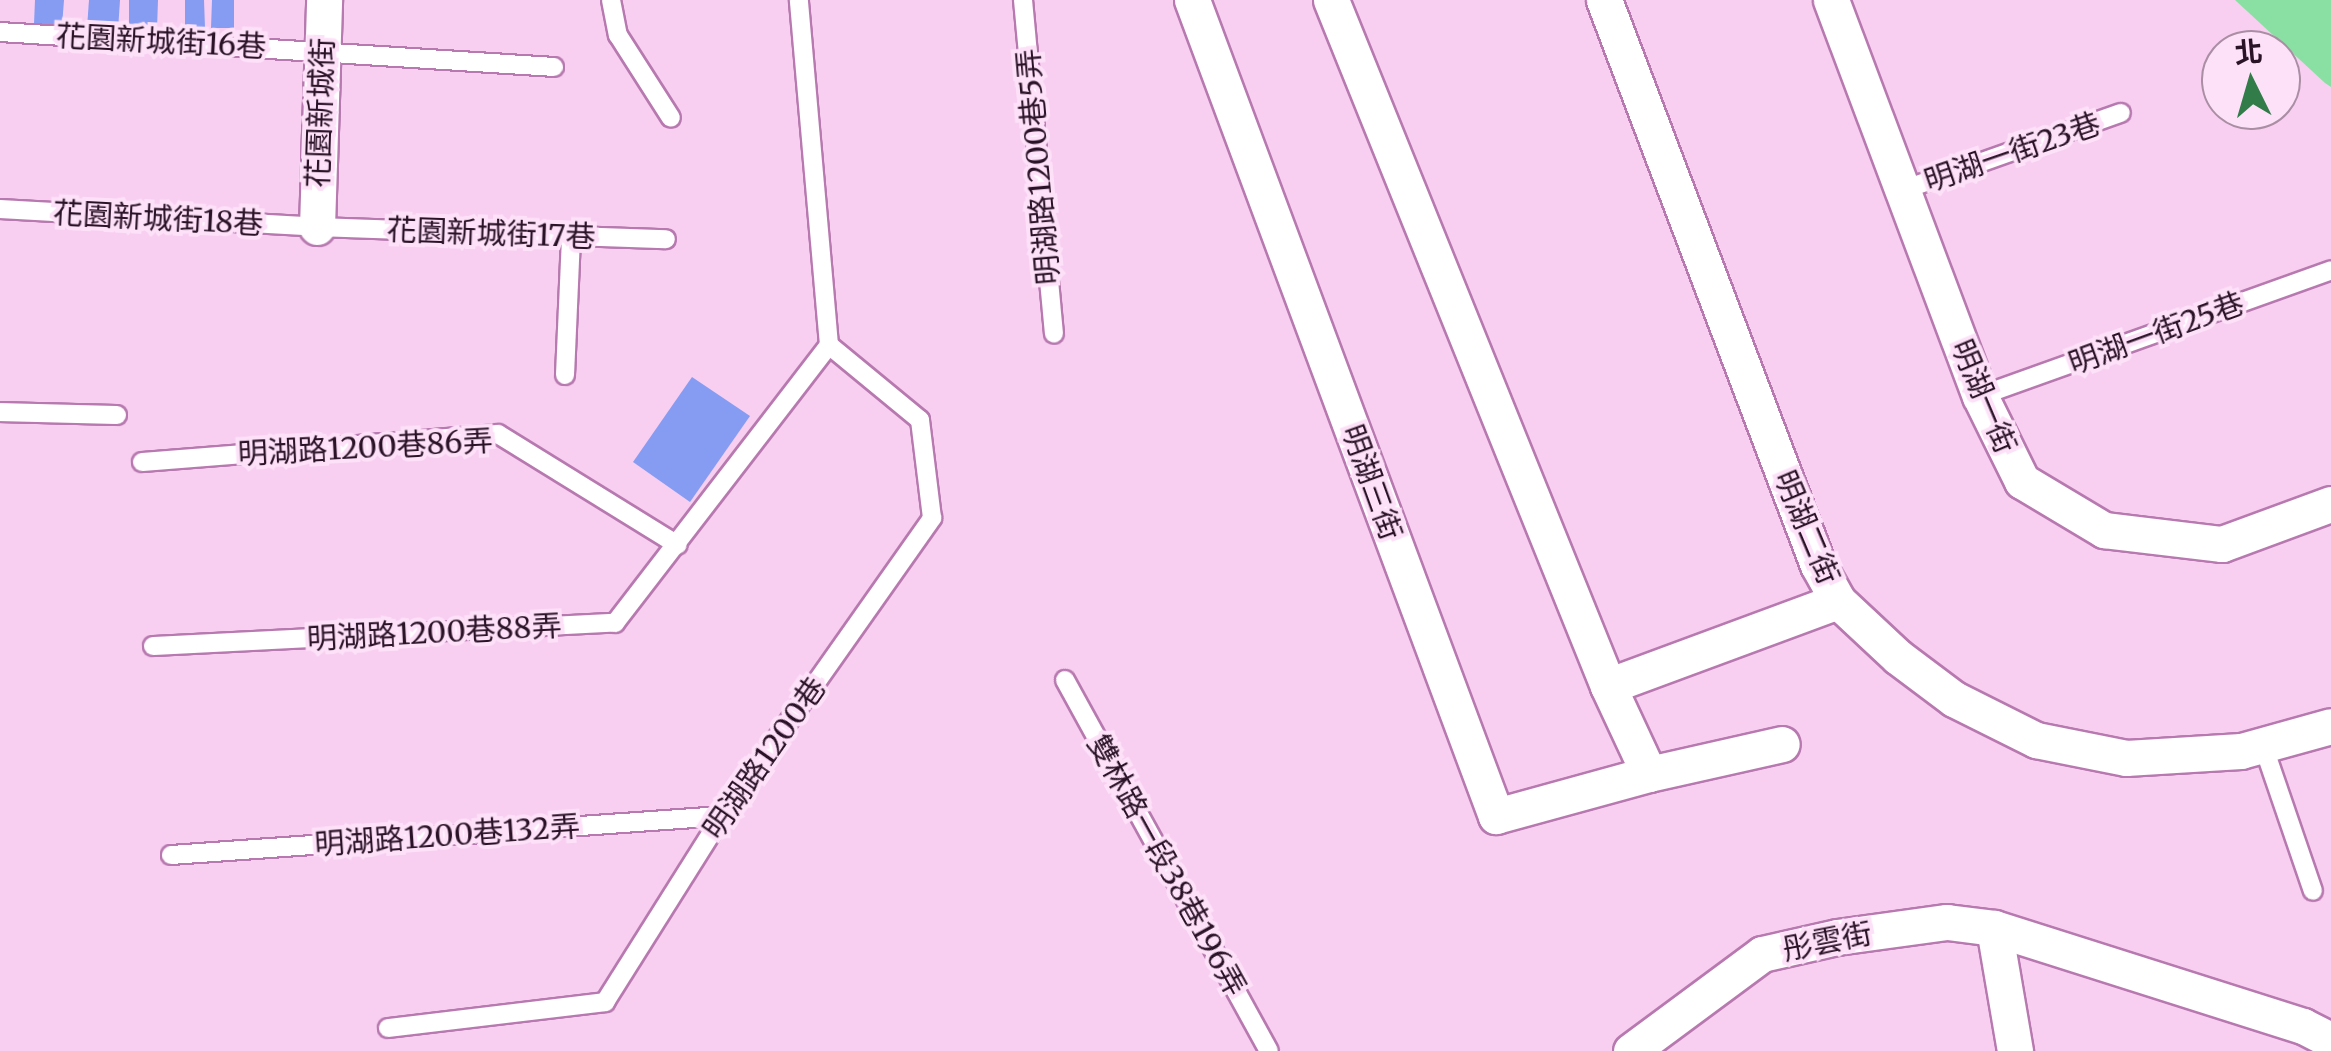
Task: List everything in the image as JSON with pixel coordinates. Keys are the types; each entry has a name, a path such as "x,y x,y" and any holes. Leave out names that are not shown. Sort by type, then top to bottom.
{"street":[{"name":"花園新城街","path":"317,227 324,0"},
{"name":"明湖三街","path":"1192,0 1496,816 1649,774 1782,744"},
{"path":"1332,0 1608,686 1649,774"},
{"name":"明湖二街","path":"1604,0 1818,566 1838,601 1898,657 1954,699 2036,740 2126,758 2241,751 2331,726"},
{"name":"明湖一街","path":"1840,2 1903,190 1980,396 2022,482 2104,530 2222,544 2331,504"},
{"path":"1608,686 1838,601"},
{"name":"彤雲街","path":"1631,1051 1762,954 1838,937 1947,922 1994,928 2303,1026 2331,1040"},
{"path":"1994,928 2013,1050"}],"lane":[{"path":"611,0 618,35 671,118"},
{"path":"678,544 829,345 798,0"},
{"name":"明湖路1200巷5弄","path":"1023,0 1054,334"},
{"name":"花園新城街16巷","path":"0,32 554,68"},
{"name":"明湖一街23巷","path":"1903,190 2121,113"},
{"name":"花園新城街18巷","path":"0,208 317,227"},
{"name":"花園新城街17巷","path":"317,227 666,239"},
{"path":"566,375 571,236"},
{"name":"明湖一街25巷","path":"1980,396 2331,270"},
{"name":"明湖路1200巷","path":"388,1028 606,1002 722,816 932,518 920,420 829,345"},
{"path":"0,412 117,416"},
{"name":"明湖路1200巷86弄","path":"142,462 498,434 678,544"},
{"name":"明湖路1200巷88弄","path":"153,646 615,623 678,544"},
{"name":"雙林路一段38巷196弄","path":"1065,680 1269,1051"},
{"path":"2262,745 2314,891"},
{"name":"明湖路1200巷132弄","path":"171,855 722,816"}],"green space":[{"path":"2235,0 2331,0 2331,87 2301,61 2301,30 2268,30"}],"building":[{"path":"35,0 64,0 62,26 34,24"},
{"path":"89,0 120,0 118,30 87,28"},
{"path":"129,0 158,0 157,28 129,28"},
{"path":"185,0 204,0 205,28 185,28"},
{"path":"212,0 234,0 234,28 211,28"},
{"path":"692,377 750,416 690,502 633,462"}]}
